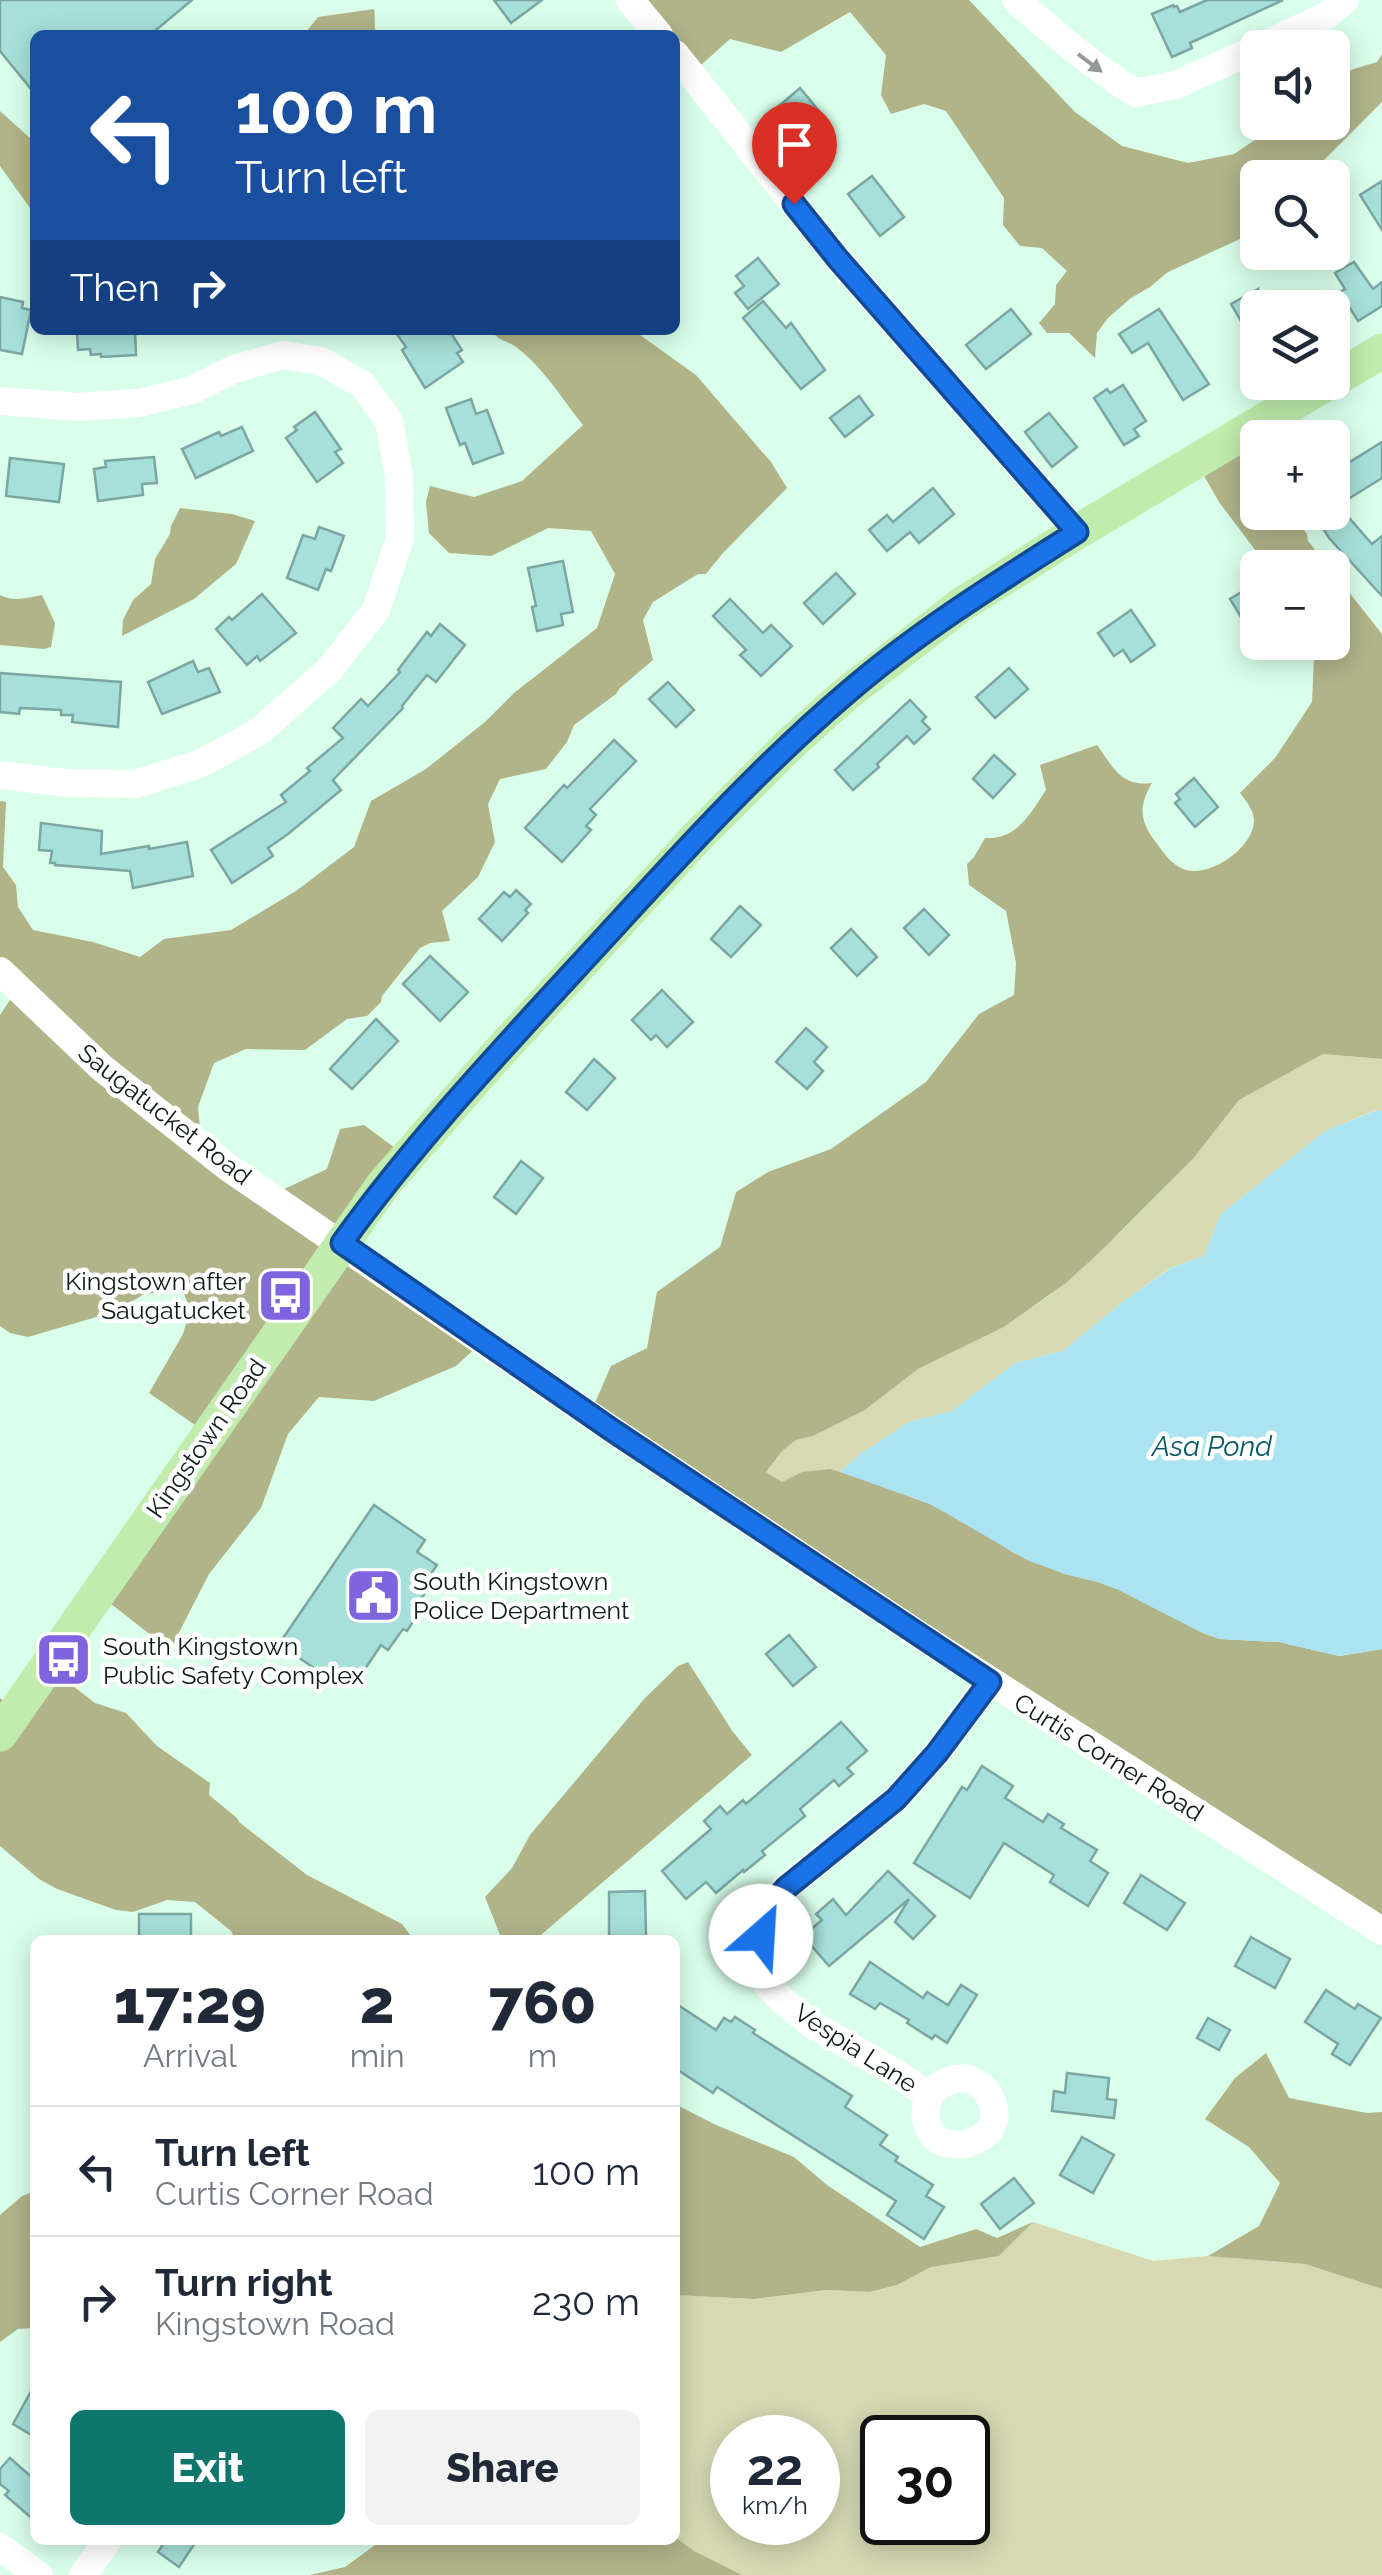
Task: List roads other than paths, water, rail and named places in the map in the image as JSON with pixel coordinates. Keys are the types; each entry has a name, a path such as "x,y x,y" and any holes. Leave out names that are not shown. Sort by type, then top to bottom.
{"main road":[{"name":"Kingstown Road","path":"1350,370 1382,351"},
{"name":"Kingstown Road","path":"0,1734 384,1186 494,1058 698,836 788,746 859,683 946,616 1077,532 1301,400"}],"street":[{"path":"630,0 656,30"},
{"path":"1016,0 1091,64 1136,93 1178,84 1240,56"},
{"path":"1296,30 1326,16 1345,0"},
{"path":"680,60 838,259 1077,532"},
{"path":"0,400 78,407 138,403 192,390 234,369 283,354 321,361 362,385 389,421 399,476 400,538 376,610 330,669 260,731 200,764 135,784 67,783 0,776"},
{"name":"Saugatucket Road","path":"0,971 102,1068 229,1168 342,1243"},
{"name":"Curtis Corner Road","path":"342,1243 612,1430 990,1682 1382,1931"},
{"name":"Vespia Lane","path":"929,2096 813,2025 782,2000 767,1985 760,1959 761,1936 766,1912 786,1888 896,1799 937,1753 990,1682"},
{"path":"83,2575 104,2545"},
{"path":"0,2547 39,2575"}],"water":[{"name":"Asa Pond","path":"1377,1110 1382,1112 1382,1649 1339,1656 1279,1642 1220,1639 1119,1590 1029,1561 930,1504 840,1472 909,1422 952,1411 1015,1363 1063,1351 1171,1268 1204,1256 1221,1214 1325,1131"}],"place":[{"name":"Kingstown after Saugatucket","path":"285,1295"},
{"name":"South Kingstown Police Department","path":"374,1595"},
{"name":"South Kingstown Public Safety Complex","path":"64,1660"}]}
